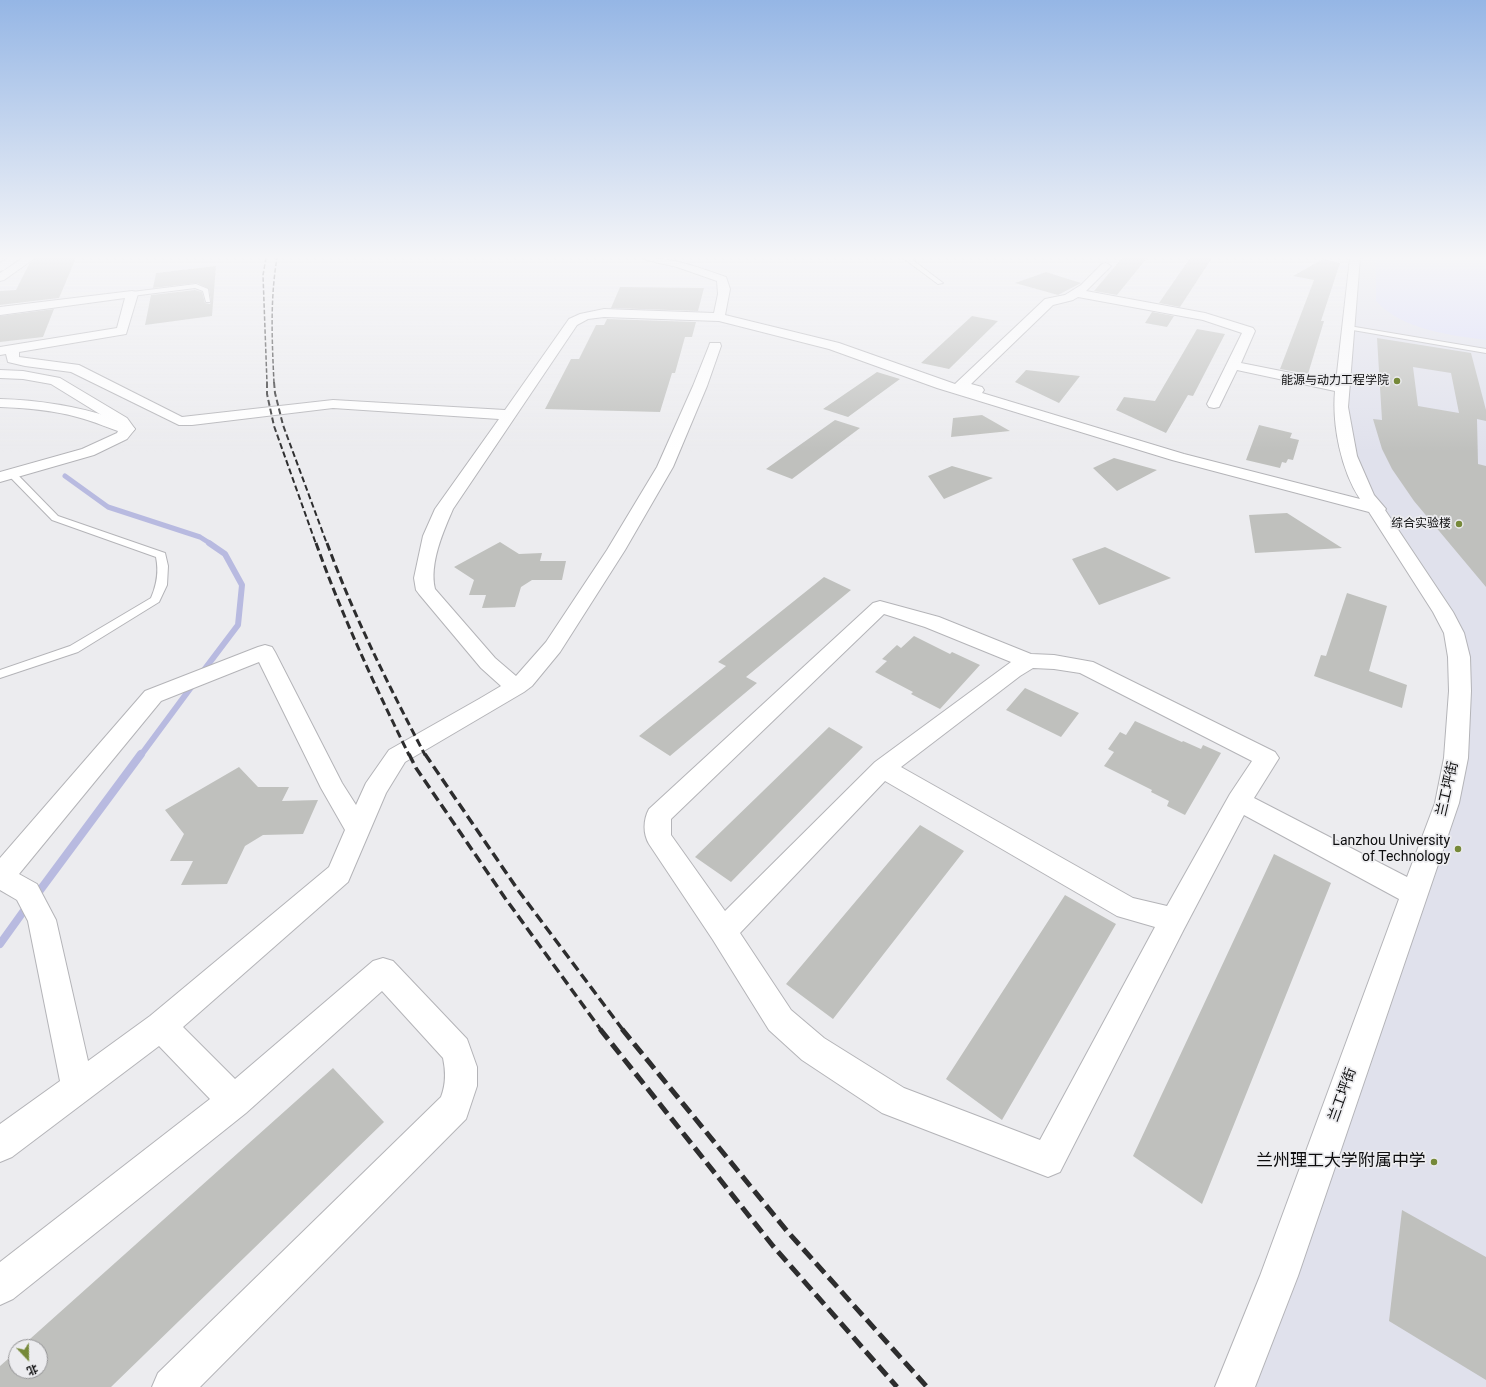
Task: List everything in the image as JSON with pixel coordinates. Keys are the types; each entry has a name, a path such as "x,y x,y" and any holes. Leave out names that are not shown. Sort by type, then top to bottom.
{"street":[{"path":"124,323 122,331 6,350 13,359 25,362 74,368 179,421 192,421 333,404 507,415"},
{"path":"516,687 488,663 426,590 423,578 432,536 444,509 507,415 572,323"},
{"path":"742,323 834,346 942,385 1178,457 1372,502"},
{"path":"1027,323 961,386 1372,502"},
{"path":"1214,404 1248,331 1222,323"},
{"name":"兰工坪街","path":"1235,1387 1279,1276 1415,894 1447,803 1454,765 1460,691 1459,657 1454,634 1443,612 1372,502 1349,456 1341,407 1349,323"},
{"path":"0,1145 161,1026 339,874 375,790 397,756 487,705 524,681 553,647 616,550 661,474 700,386 715,346"},
{"path":"1233,365 1343,388"},
{"path":"0,374 23,375 55,381 122,421 127,428"},
{"path":"0,403 63,408 100,417 127,428"},
{"path":"6,476 88,452 122,436 127,428"},
{"path":"880,607 932,622 1029,661 1054,662 1085,667 1267,758 1239,801 1174,920 1048,1160 894,1101 813,1049 780,1020 723,931 658,837 658,816 880,607"},
{"path":"78,1088 42,920 27,892 0,877 153,696 265,652 333,788 358,829"},
{"path":"723,931 883,768 1029,661"},
{"path":"883,768 1127,908 1174,920"},
{"path":"1239,801 1415,894"},
{"path":"0,1286 234,1101 383,970 456,1050 461,1067 460,1086 454,1107 172,1387"},
{"path":"161,1026 234,1101"}],"lane":[{"path":"1349,328 1485,350 1486,361"},
{"path":"0,674 74,649 155,600 162,585 164,566 161,555 55,518 6,476"}],"shaded area":[{"name":"Lanzhou University of Technology","path":"1349,323 1486,323 1486,1387 1235,1387 1447,803 1459,657 1366,495 1341,407"},
{"path":"1408,323 1486,323 1486,340 1427,330"}],"building":[{"path":"0,323 49,323 43,337 0,342"},
{"path":"145,323 162,323 145,325"},
{"path":"605,323 696,323 692,337 685,337 675,373 672,373 660,412 545,409 571,359 579,359 596,325 604,325"},
{"path":"965,323 996,323 949,369 921,363"},
{"path":"1145,323 1170,323 1167,327"},
{"path":"1298,323 1323,323 1308,374 1280,369"},
{"path":"1197,329 1225,334 1193,396 1188,395 1166,433 1116,410 1124,397 1155,401"},
{"path":"1377,338 1471,353 1486,410 1486,421 1477,419 1478,464 1486,466 1486,587 1414,501 1392,469 1382,449 1373,419 1382,420","holes":["1413,367 1451,373 1459,413 1418,406"]},
{"path":"1026,370 1080,376 1059,403 1015,382"},
{"path":"877,372 900,379 848,417 823,409"},
{"path":"982,415 1010,431 951,437 953,418"},
{"path":"835,420 860,428 792,479 766,469"},
{"path":"1259,425 1292,433 1290,438 1299,440 1293,460 1288,459 1286,463 1282,462 1280,468 1246,460"},
{"path":"1114,458 1157,470 1117,491 1093,468"},
{"path":"952,466 993,478 944,499 928,476"},
{"path":"1287,513 1342,548 1255,553 1249,515"},
{"path":"500,542 519,554 542,553 540,561 566,561 562,580 532,580 521,587 515,607 482,608 486,595 469,595 474,580 454,567"},
{"path":"1105,547 1171,578 1099,605 1072,559"},
{"path":"824,577 851,590 746,677 757,683 670,756 639,736 726,666 718,662"},
{"path":"1347,593 1387,606 1369,671 1407,685 1402,708 1314,676 1321,655 1326,656"},
{"path":"914,636 950,654 952,652 980,665 940,709 911,694 913,692 875,672 887,661 882,659 897,645 901,648"},
{"path":"1025,688 1079,713 1061,737 1006,710"},
{"path":"1135,721 1182,742 1183,741 1201,749 1203,745 1221,753 1185,815 1167,806 1169,801 1151,792 1152,790 1104,766 1114,752 1108,749 1120,732 1126,735"},
{"path":"829,727 863,747 731,882 695,857"},
{"path":"239,767 258,787 289,787 282,801 318,800 303,834 263,835 245,846 227,884 181,885 193,861 170,861 184,834 165,810"},
{"path":"920,825 964,851 833,1019 786,984"},
{"path":"1274,854 1331,883 1202,1204 1133,1156"},
{"path":"1065,895 1116,924 1002,1120 946,1079"},
{"path":"333,1068 384,1122 111,1387 0,1387 0,1366 8,1359 8,1379 48,1379 48,1339 30,1339"},
{"path":"1402,1210 1486,1257 1486,1380 1389,1321"}],"waterway":[{"path":"65,476 108,507 200,537 211,544"},
{"path":"201,674 238,625 242,585 225,554 209,543"},
{"path":"141,755 195,682"},
{"path":"35,897 141,754"},
{"path":"0,944 28,905"}],"railway":[{"path":"265,323 267,383"},
{"path":"272,323 274,383"},
{"path":"274,382 275,393 283,425 327,544"},
{"path":"267,383 267,394 274,426 316,544"},
{"path":"316,543 360,650 409,755"},
{"path":"327,543 337,571 360,624 425,755"},
{"path":"409,754 416,768 505,898 601,1030"},
{"path":"425,754 518,890 623,1030"},
{"path":"600,1029 773,1246 897,1387"},
{"path":"622,1029 787,1231 927,1387"}],"place":[{"name":"能源与动力工程学院","path":"1397,381"},
{"name":"综合实验楼","path":"1459,524"},
{"name":"Lanzhou University of Technology","path":"1458,849"},
{"name":"兰州理工大学附属中学","path":"1434,1162"}]}
